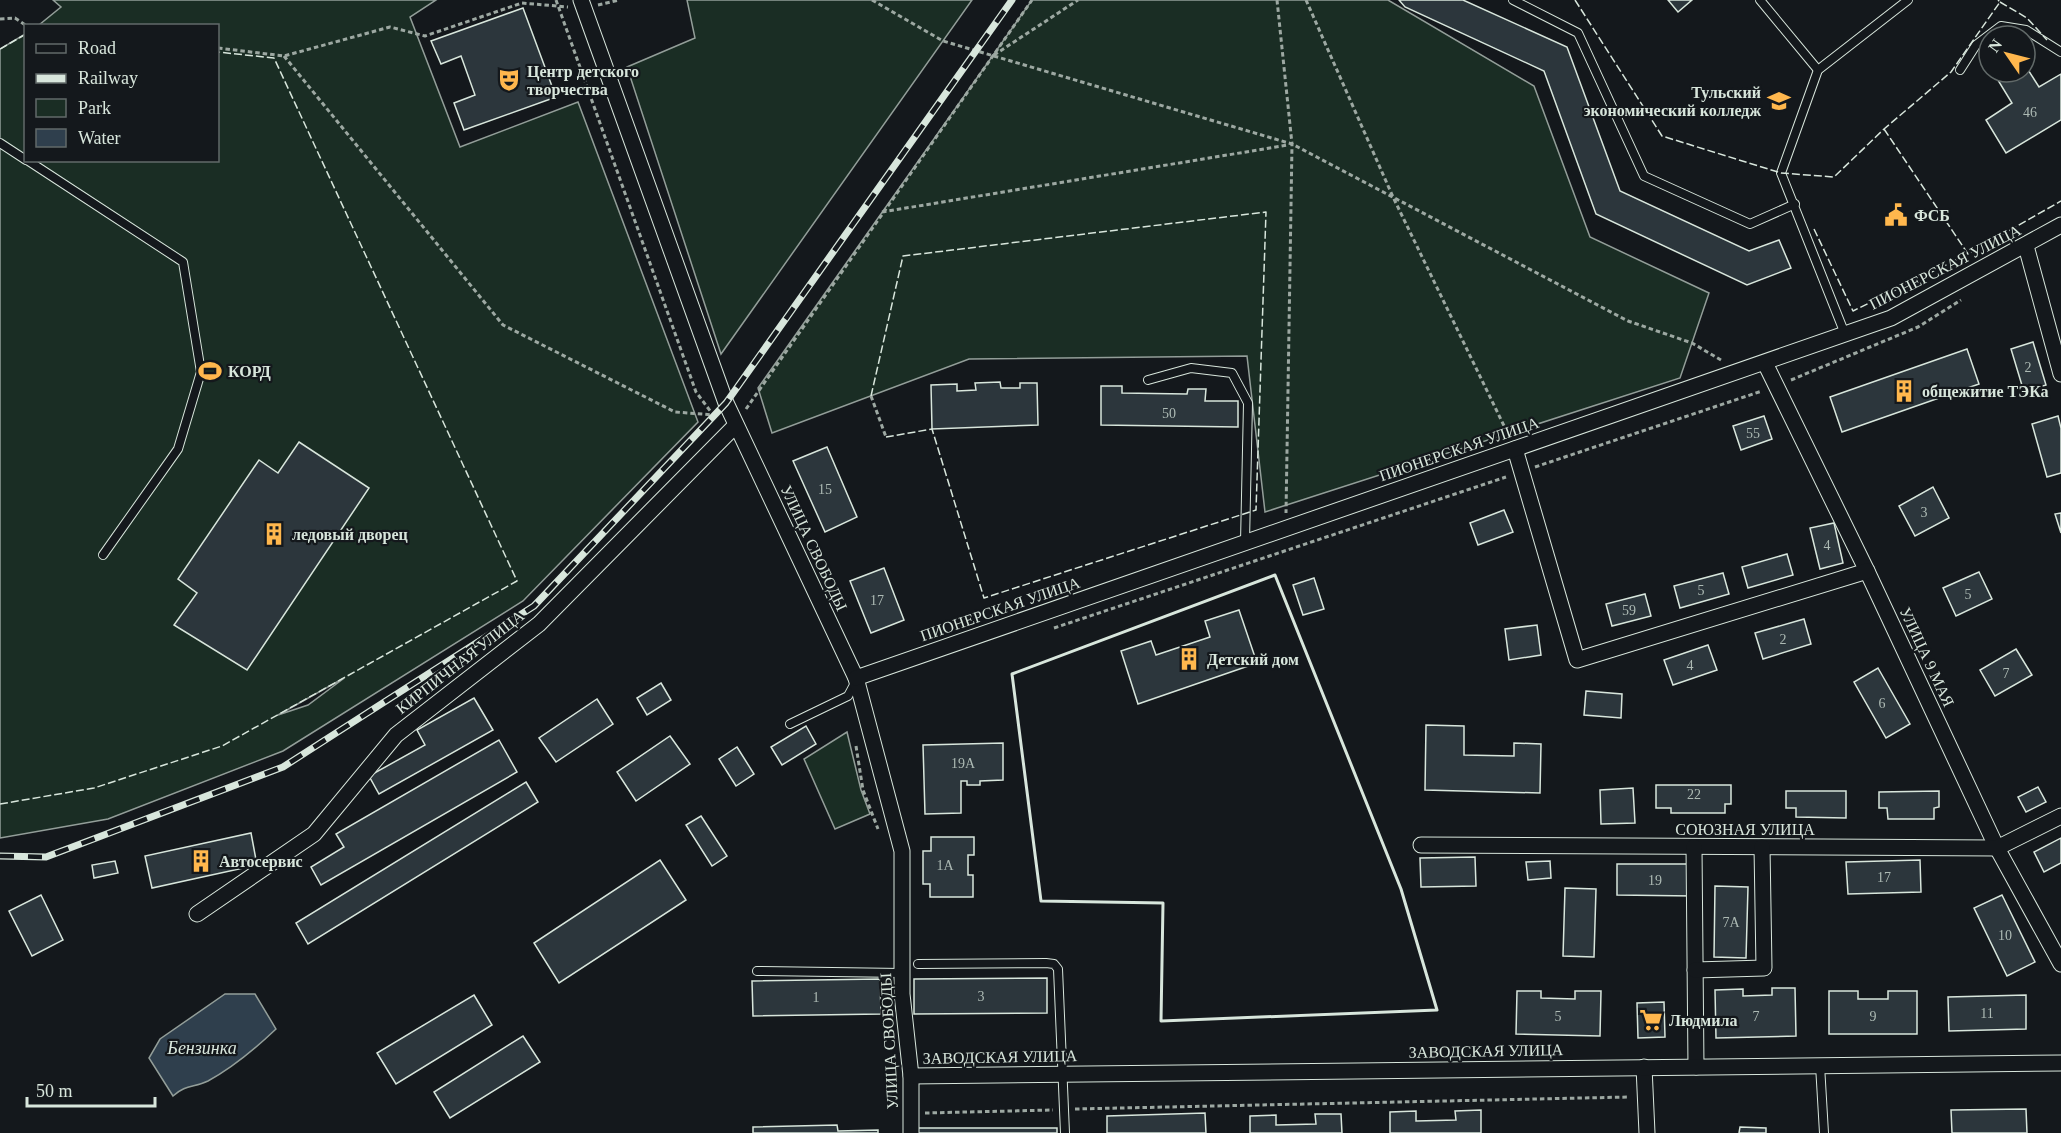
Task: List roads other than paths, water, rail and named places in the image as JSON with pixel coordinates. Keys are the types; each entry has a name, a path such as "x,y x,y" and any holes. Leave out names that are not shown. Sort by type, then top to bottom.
{"street":[{"name":"УЛИЦА СВОБОДЫ","path":"581,0 733,428 856,678 902,851 902,973 911,1076 911,1133"},
{"name":"ПИОНЕРСКАЯ УЛИЦА","path":"856,678 1891,318 2061,225"},
{"path":"2026,246 2061,374"},
{"name":"УЛИЦА 9 МАЯ","path":"1765,363 1867,571 1997,848 2061,964"},
{"name":"КИРПИЧНАЯ УЛИЦА","path":"197,914 314,834 396,735 538,624 733,428"},
{"path":"1515,449 1576,660 1867,571"},
{"name":"СОЮЗНАЯ УЛИЦА","path":"1421,845 1997,848 2061,816"},
{"path":"1694,847 1696,1067"},
{"path":"1695,970 1764,968 1762,847"},
{"name":"ЗАВОДСКАЯ УЛИЦА","path":"911,1076 2061,1063"},
{"path":"1644,1067 1647,1133"}],"lane":[{"path":"1513,0 1578,33 1644,176 1750,224 1794,204"},
{"path":"1760,0 1818,70"},
{"path":"1845,334 1781,173 1818,70 1908,0"},
{"path":"1960,70 1976,45 2001,26 2026,30 2061,52"},
{"path":"0,143 24,159"},
{"path":"29,162 183,262 201,372 178,449 103,555"},
{"path":"1148,380 1191,368 1232,373 1248,403 1245,542"},
{"path":"790,724 848,696 856,678"},
{"path":"918,964 1054,964 1058,969 1065,1133"},
{"path":"757,971 902,973"},
{"path":"1820,1065 1824,1133"}],"water":[{"name":"Бензинка","path":"225,994 255,994 276,1029 226,1070 208,1081 186,1088 173,1096 149,1058 160,1039"}],"railway":[{"path":"0,856 46,857 283,767 534,606 726,403 1012,0"}],"place":[{"name":"Центр детского творчества","path":"509,80"},
{"name":"Тульский экономический колледж","path":"1779,101"},
{"name":"ФСБ","path":"1896,215"},
{"name":"КОРД","path":"210,371"},
{"name":"общежитие ТЭКа","path":"1904,391"},
{"name":"ледовый дворец","path":"274,534"},
{"name":"Детский дом","path":"1189,659"},
{"name":"Автосервис","path":"201,861"},
{"name":"Людмила","path":"1651,1020"}]}
